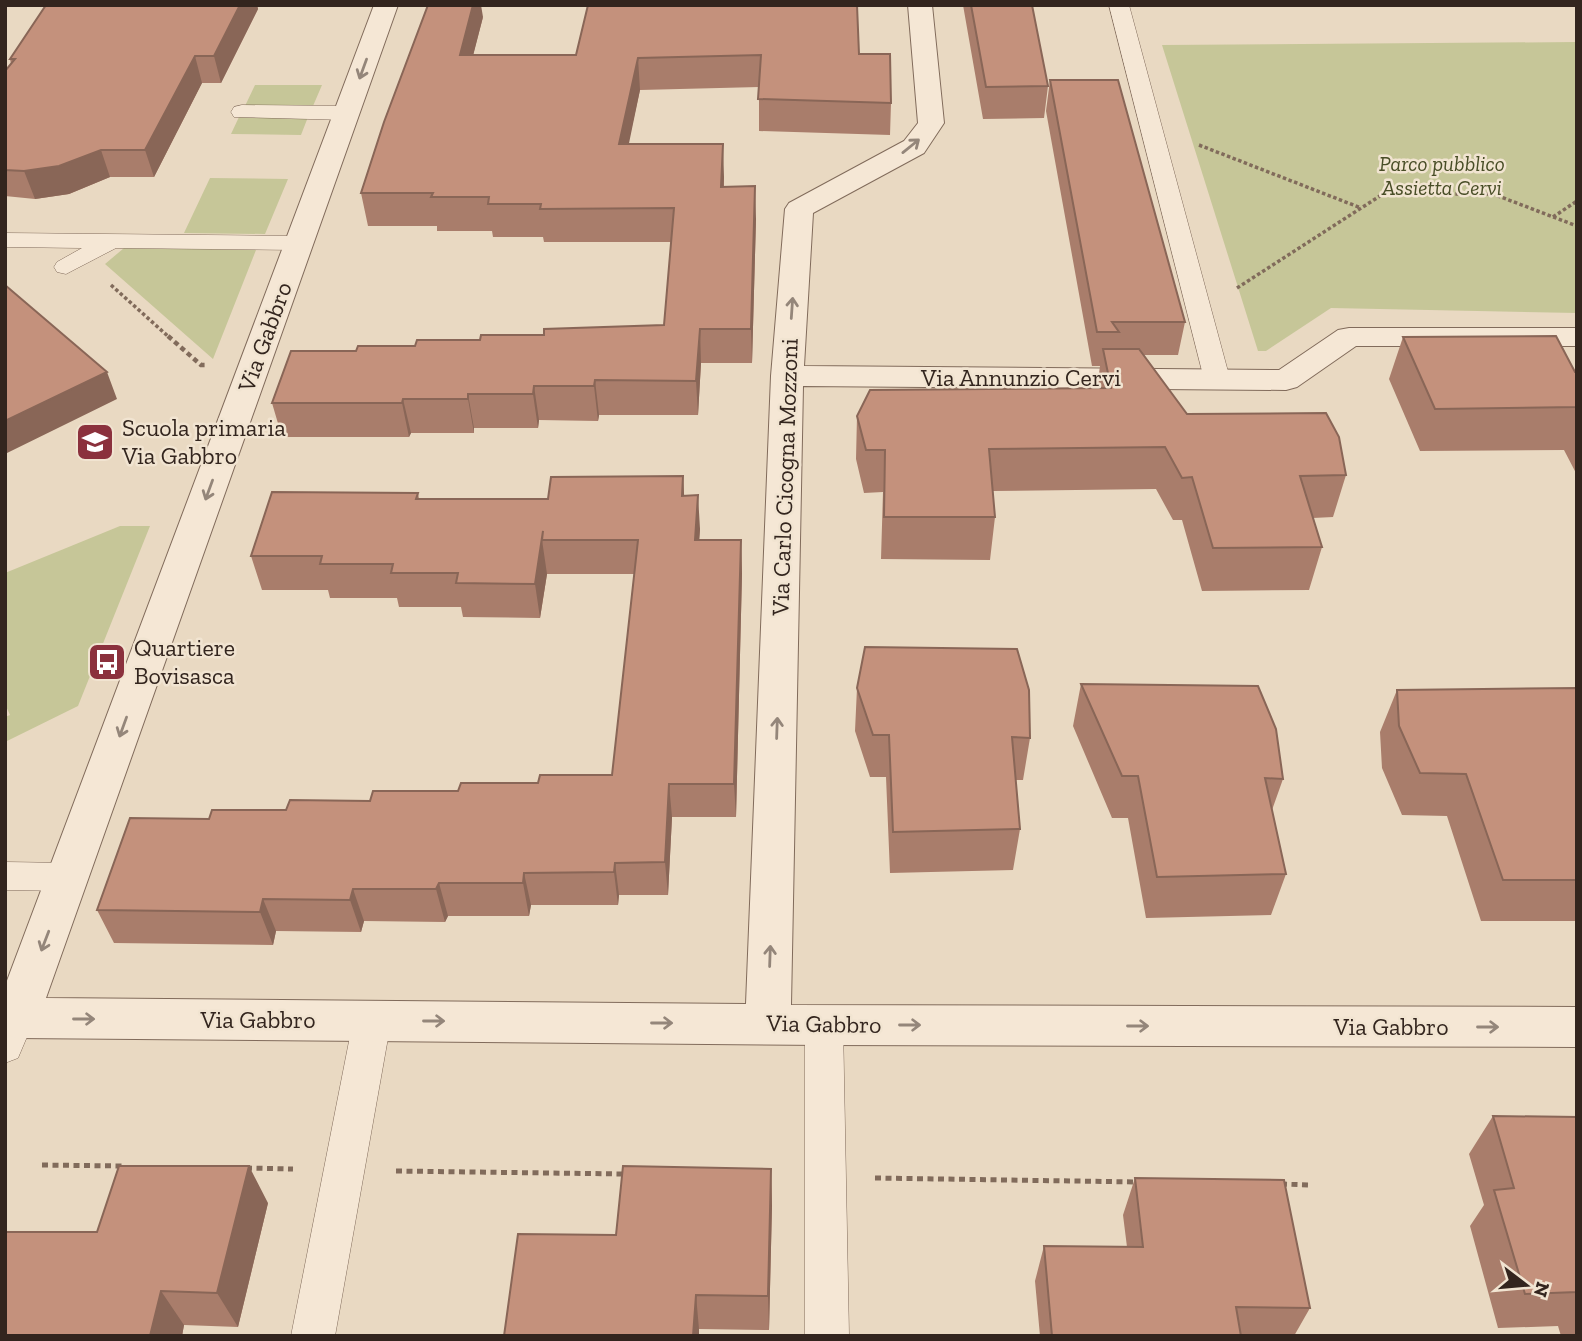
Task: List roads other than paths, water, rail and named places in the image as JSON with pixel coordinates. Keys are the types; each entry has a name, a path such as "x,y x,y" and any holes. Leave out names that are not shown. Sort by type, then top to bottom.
{"street":[{"name":"Via Gabbro","path":"386,5 11,1032 372,1021 1577,1027"},
{"name":"Via Carlo Cicogna Mozzoni","path":"768,1024 787,376 799,209 914,146 932,123 920,5"},
{"name":"Via Annunzio Cervi","path":"787,376 1286,380 1349,337 1577,337"}],"lane":[{"path":"1119,5 1217,379"},
{"path":"242,112 346,113"},
{"path":"5,240 299,243"},
{"path":"73,263 111,241"},
{"path":"5,876 69,877"},
{"path":"313,1336 372,1021"},
{"path":"824,1025 827,1336"}],"place":[{"name":"Scuola primaria Via Gabbro","path":"95,442"},
{"name":"Quartiere Bovisasca","path":"107,662"}],"park label":[{"name":"Parco pubblico Assietta Cervi","path":"1442,176"}]}
